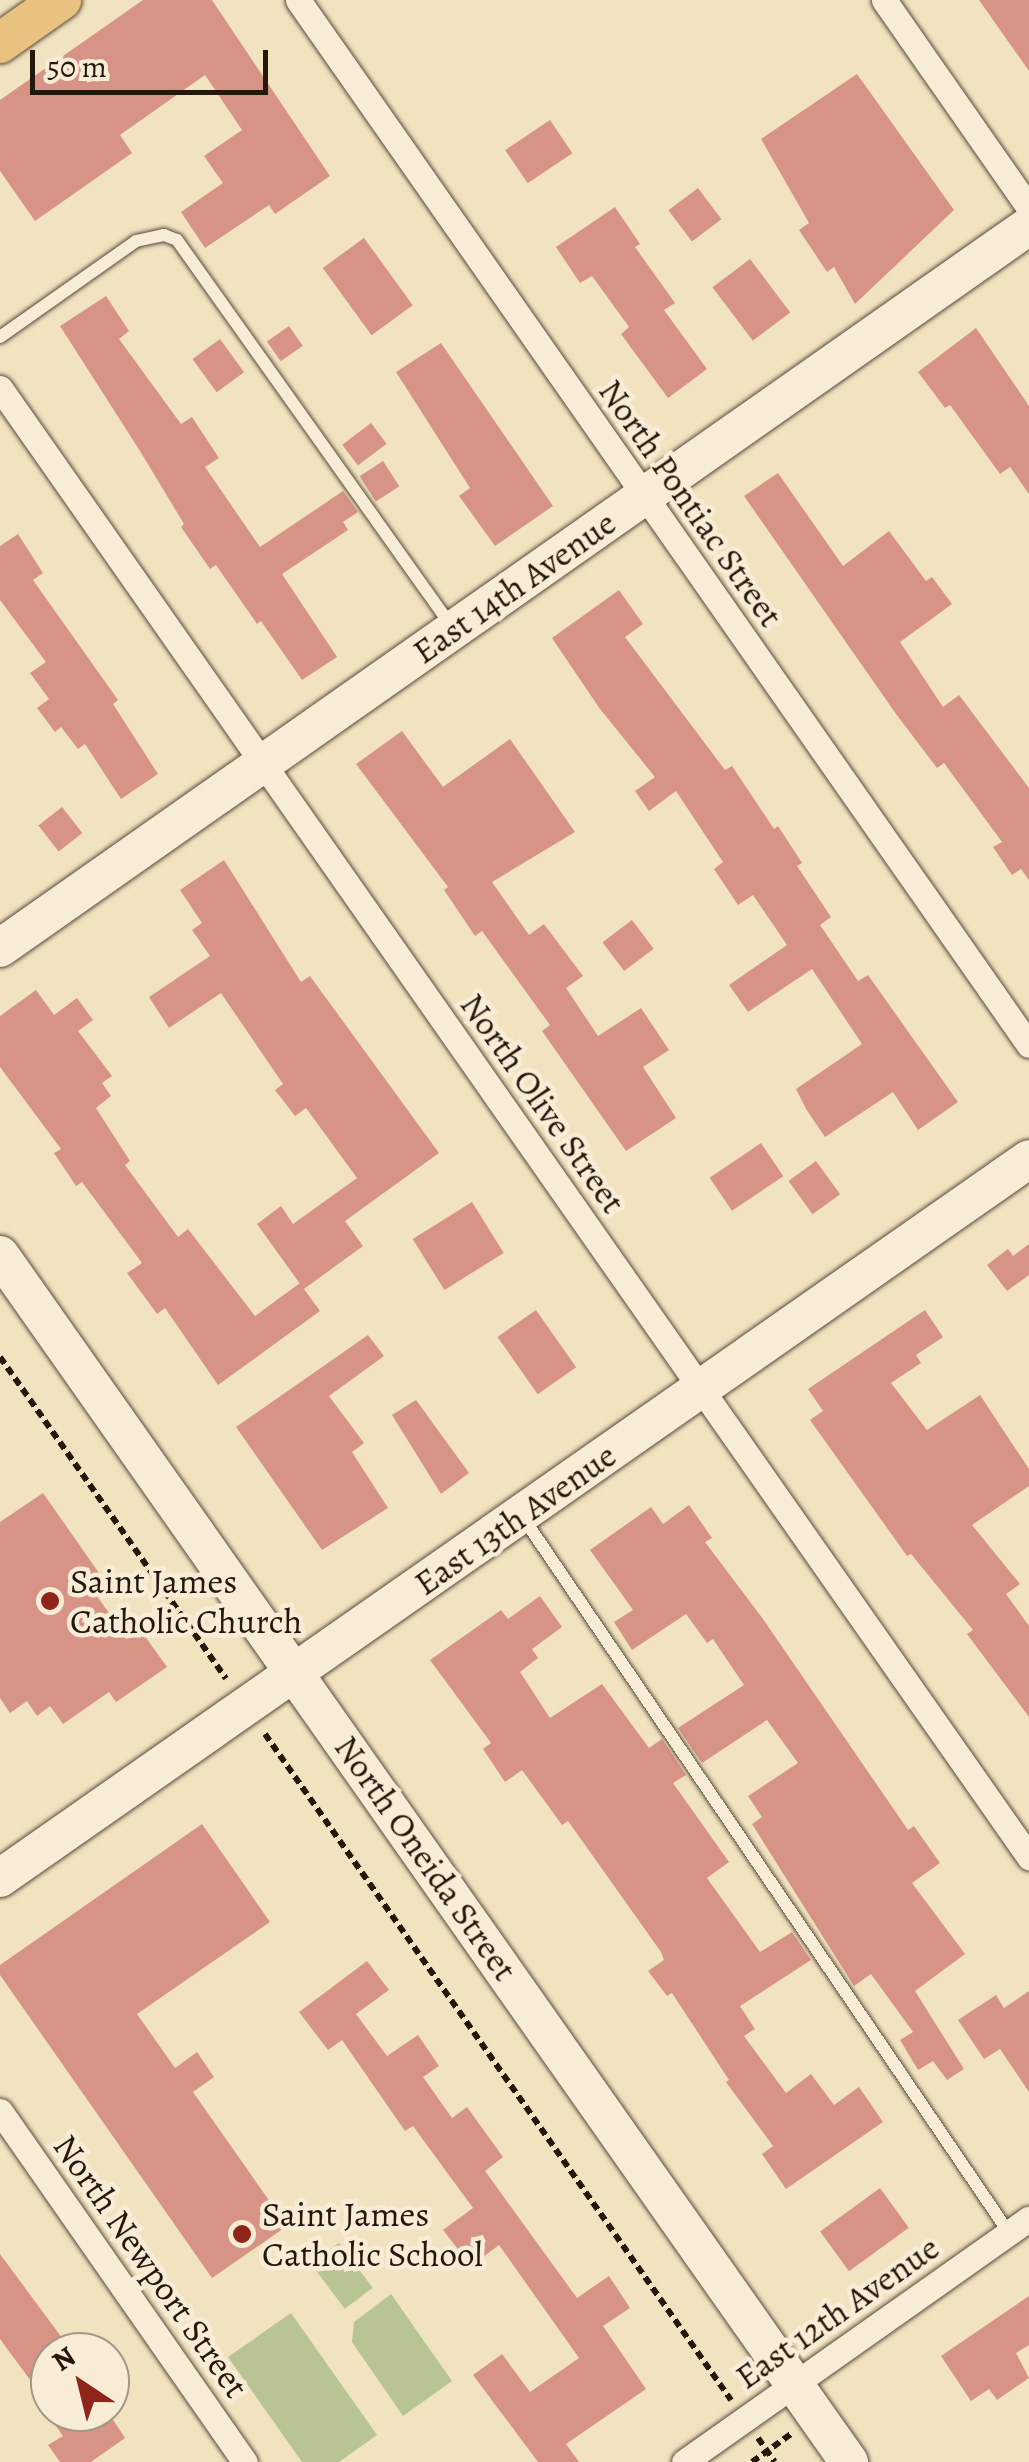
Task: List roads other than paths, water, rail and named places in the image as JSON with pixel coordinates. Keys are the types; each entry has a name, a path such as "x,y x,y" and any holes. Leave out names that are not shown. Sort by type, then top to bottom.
{"main road":[{"path":"0,43 61,0"},
{"name":"East 14th Avenue","path":"0,948 1029,226"},
{"name":"East 13th Avenue","path":"0,1878 1029,1159"},
{"name":"North Oneida Street","path":"0,1255 849,2462"}],"street":[{"name":"North Pontiac Street","path":"298,0 1029,1045"},
{"path":"884,0 1029,208"},
{"name":"North Olive Street","path":"0,388 1029,1858"},
{"name":"North Newport Street","path":"0,2111 245,2462"},
{"name":"East 12th Avenue","path":"684,2462 1019,2226"}],"lane":[{"path":"0,337 136,241 164,235 177,240 454,630"},
{"path":"522,1515 1019,2226"}],"place":[{"name":"Saint James Catholic Church","path":"50,1601"},
{"name":"Saint James Catholic School","path":"242,2234"}]}
